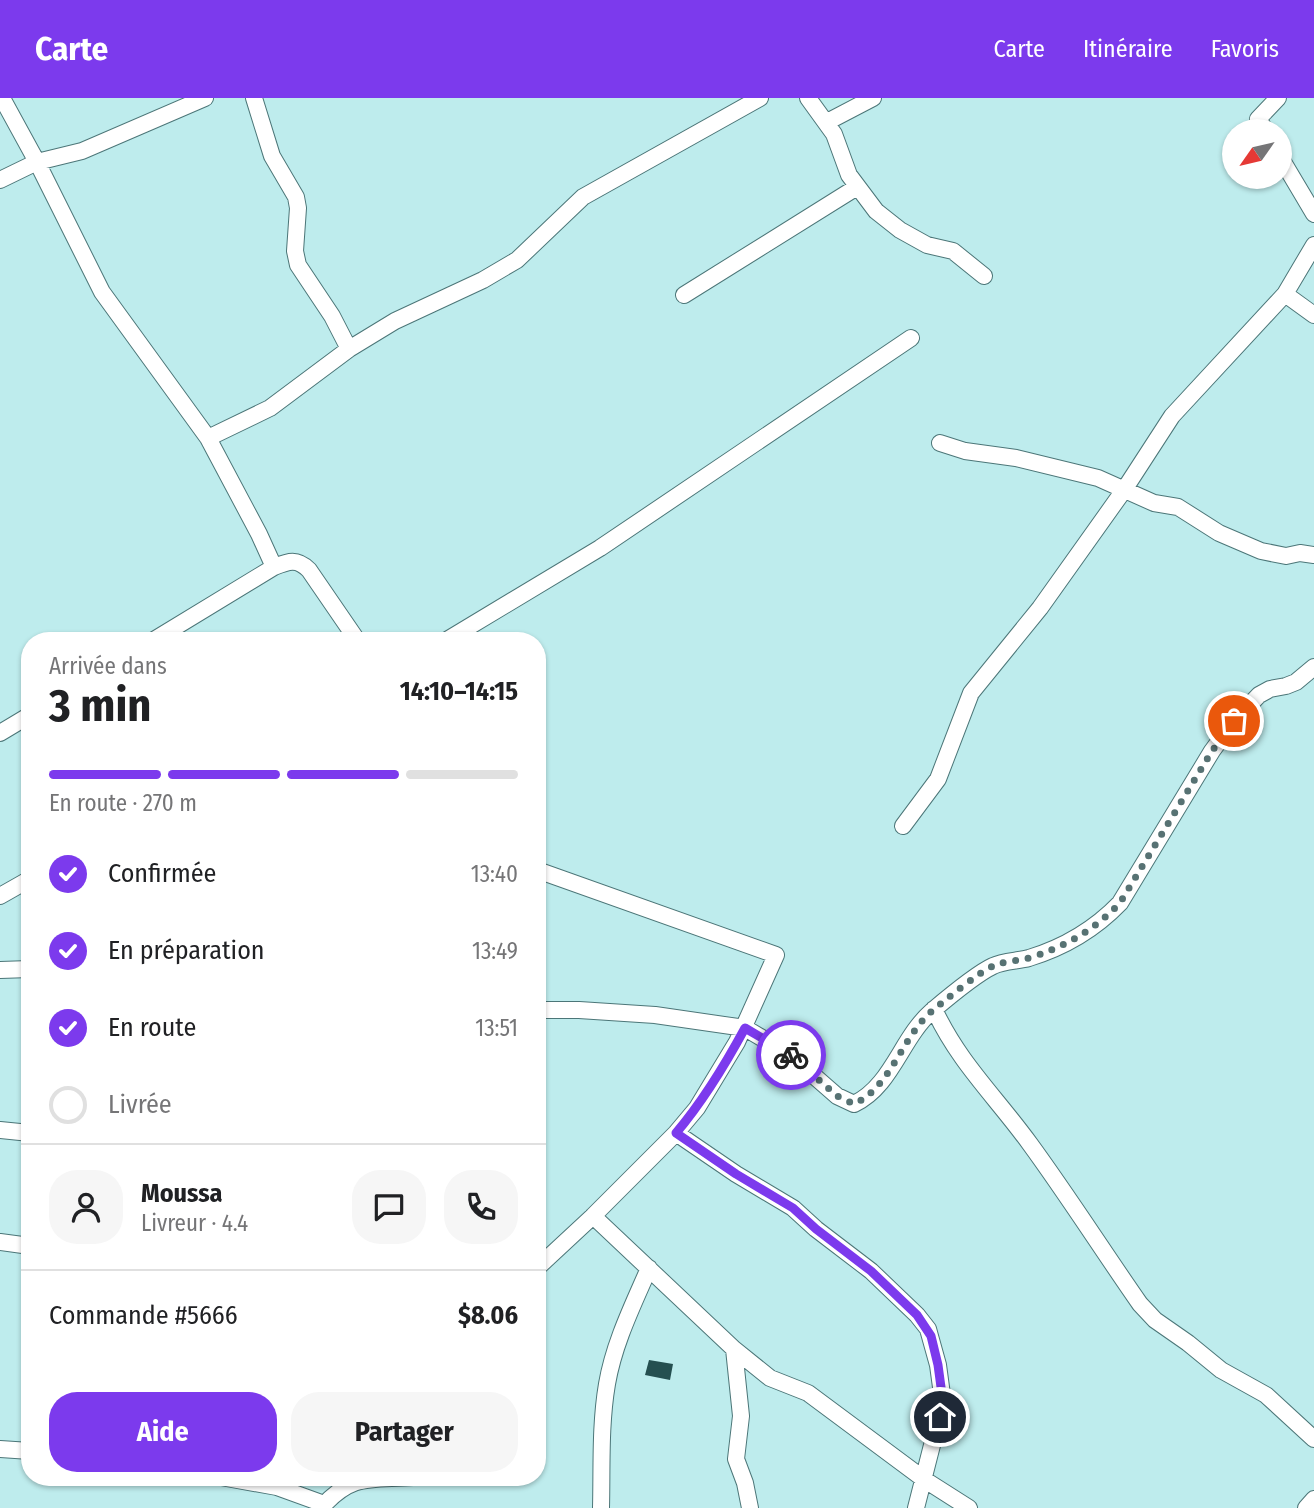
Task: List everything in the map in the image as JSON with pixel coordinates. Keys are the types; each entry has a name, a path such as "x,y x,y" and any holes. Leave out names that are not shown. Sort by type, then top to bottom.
{"street":[{"path":"2,98 102,292 208,438 274,568"},
{"path":"0,180 37,163 82,151 205,98"},
{"path":"254,98 272,156 296,197 298,208 295,251 298,265 332,316 349,349"},
{"path":"208,438 270,408 349,349 395,321 483,280 517,260 583,197 760,98"},
{"path":"808,98 827,122 849,175 876,211 900,230 927,245 953,251 984,276"},
{"path":"827,122 873,98"},
{"path":"1258,119 1278,98"},
{"path":"1292,177 1314,214"},
{"path":"684,295 857,187"},
{"path":"904,826 938,779 971,693 1040,608 1124,490 1172,416 1285,294 1314,246"},
{"path":"1285,294 1314,315"},
{"path":"460,632 600,548 911,338"},
{"path":"940,443 965,451 1016,458 1098,478 1154,503 1178,507 1219,533 1261,551 1286,556 1300,553 1314,555"},
{"path":"167,632 274,568 294,560 302,563 329,596 352,632"},
{"path":"546,1010 655,1015 745,1028 789,1054 837,1096 854,1104 868,1097 881,1083 916,1026 934,1009 993,966 1028,958 1063,945 1104,920 1127,892 1212,751 1234,721 1259,695 1296,682 1314,667"},
{"path":"0,733 21,720"},
{"path":"546,873 776,955 745,1028 696,1108 676,1133 546,1260"},
{"path":"0,896 21,884"},
{"path":"0,970 21,970"},
{"path":"934,1009 947,1037 981,1084 1030,1143 1127,1285 1155,1321 1222,1370 1266,1395 1314,1439"},
{"path":"0,1130 21,1132"},
{"path":"676,1133 736,1174 793,1208 825,1237 871,1271 924,1323 933,1344 943,1402 916,1508"},
{"path":"593,1216 734,1349 770,1378 807,1393 925,1480 969,1508"},
{"path":"0,1242 21,1245"},
{"path":"601,1508 602,1420 607,1382 620,1335 649,1268"},
{"path":"734,1349 741,1416 736,1460 745,1483 750,1508"},
{"path":"0,1449 21,1450"},
{"path":"272,1486 322,1506 344,1486"},
{"path":"1306,1508 1314,1499"}],"building":[{"path":"649,1360 673,1364 670,1380 645,1375"}],"way so far":[{"path":"791,1055 837,1096 854,1104 868,1097 881,1083 916,1026 934,1009 993,966 1028,958 1063,945 1104,920 1134,882 1212,751 1234,721"}],"route":[{"path":"791,1055 745,1028 719,1074 676,1133 736,1174 793,1208 871,1271 917,1315 931,1336 938,1365 943,1402 940,1417"}]}
